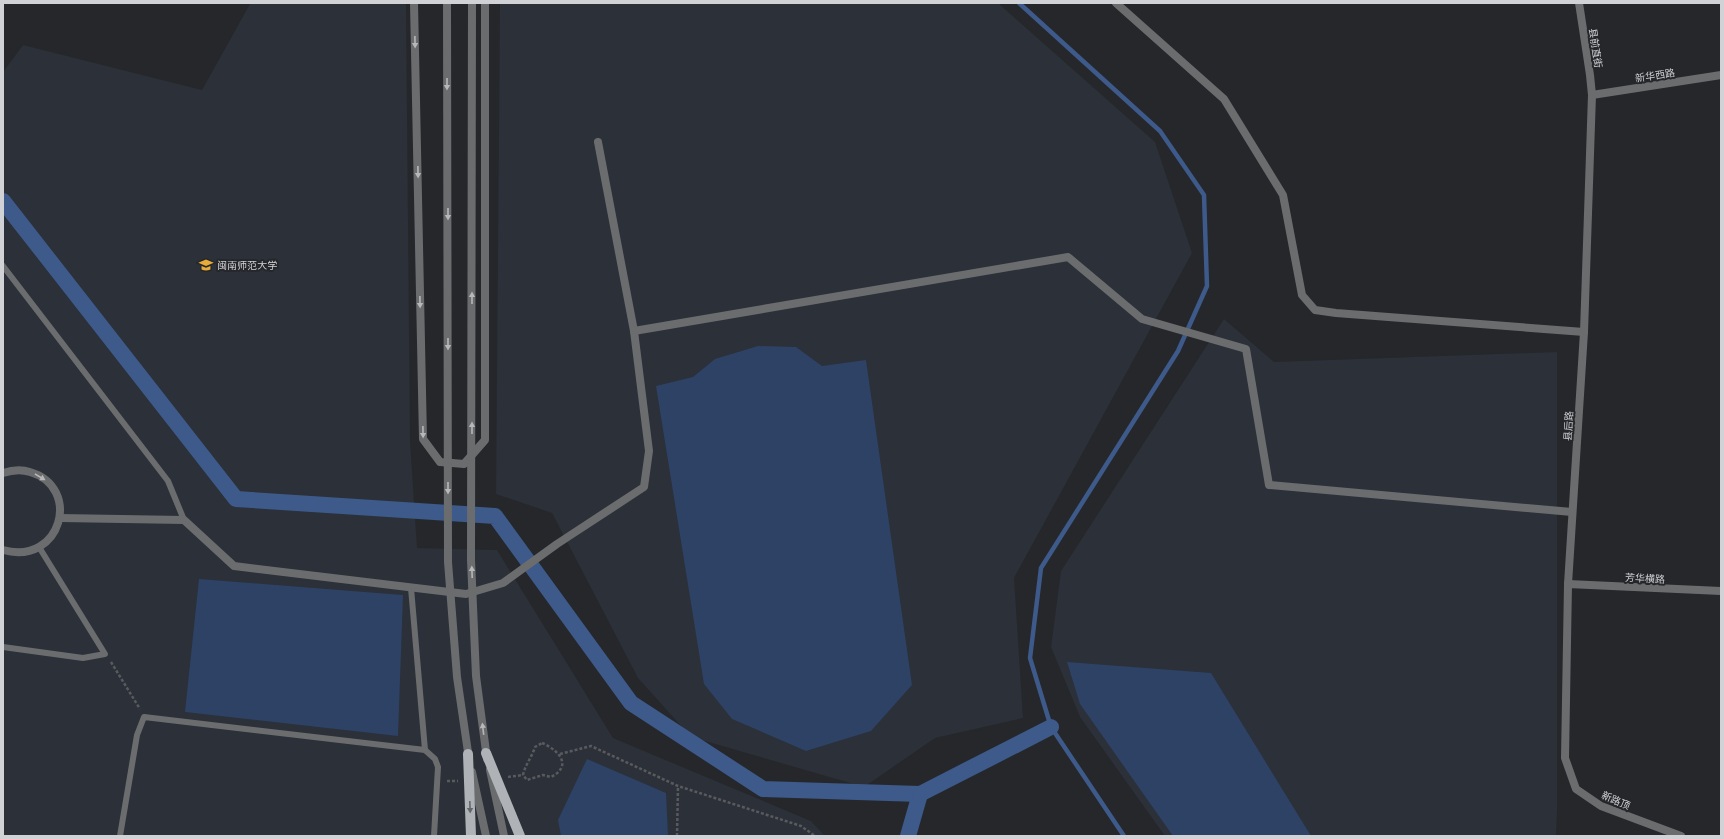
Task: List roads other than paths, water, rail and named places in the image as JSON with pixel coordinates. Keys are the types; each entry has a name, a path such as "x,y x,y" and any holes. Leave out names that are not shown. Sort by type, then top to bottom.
{"main road":[{"path":"486,753 520,836"},
{"path":"468,754 471,836"}],"street":[{"path":"414,3 423,439 440,462 464,464 485,440 485,3"},
{"path":"447,3 448,562 457,677 468,754 486,836"},
{"path":"472,3 471,560 476,676 486,753 504,836"},
{"path":"1116,3 1224,99 1283,195 1302,295 1315,310 1336,313 1584,332"},
{"name":"县前直街","path":"1579,3 1592,95"},
{"name":"新华西路","path":"1592,95 1721,75"},
{"name":"县后路","path":"1565,758 1568,584 1584,332 1592,95"},
{"path":"60,518 184,520 234,566 466,594 503,582 557,544 644,487 649,451 634,331 598,142"},
{"path":"634,331 1068,257 1142,319 1246,349 1269,485 1572,512"},
{"path":"3,473 24,470 36,474 47,481 55,492 60,504 60,518 56,529 49,540 39,547 27,552 14,553 3,550"},
{"name":"芳华横路","path":"1568,584 1721,591"},
{"name":"新路顶","path":"1565,758 1576,789 1601,806 1681,836"}],"lane":[{"path":"3,266 168,481 184,520"},
{"path":"3,647 83,658 105,654 39,547"},
{"path":"411,588 425,750"},
{"path":"120,836 138,735 144,717 425,750 435,759 438,767 434,836"}],"waterway":[{"path":"1019,3 1160,131 1204,195 1207,286 1178,351 1041,568 1030,658 1051,727 1124,836"},
{"path":"3,201 236,499 495,516 631,703 763,789 920,794 908,836"},
{"path":"920,794 1051,727"}],"place":[{"name":"闽南师范大学","path":"206,265"}]}
